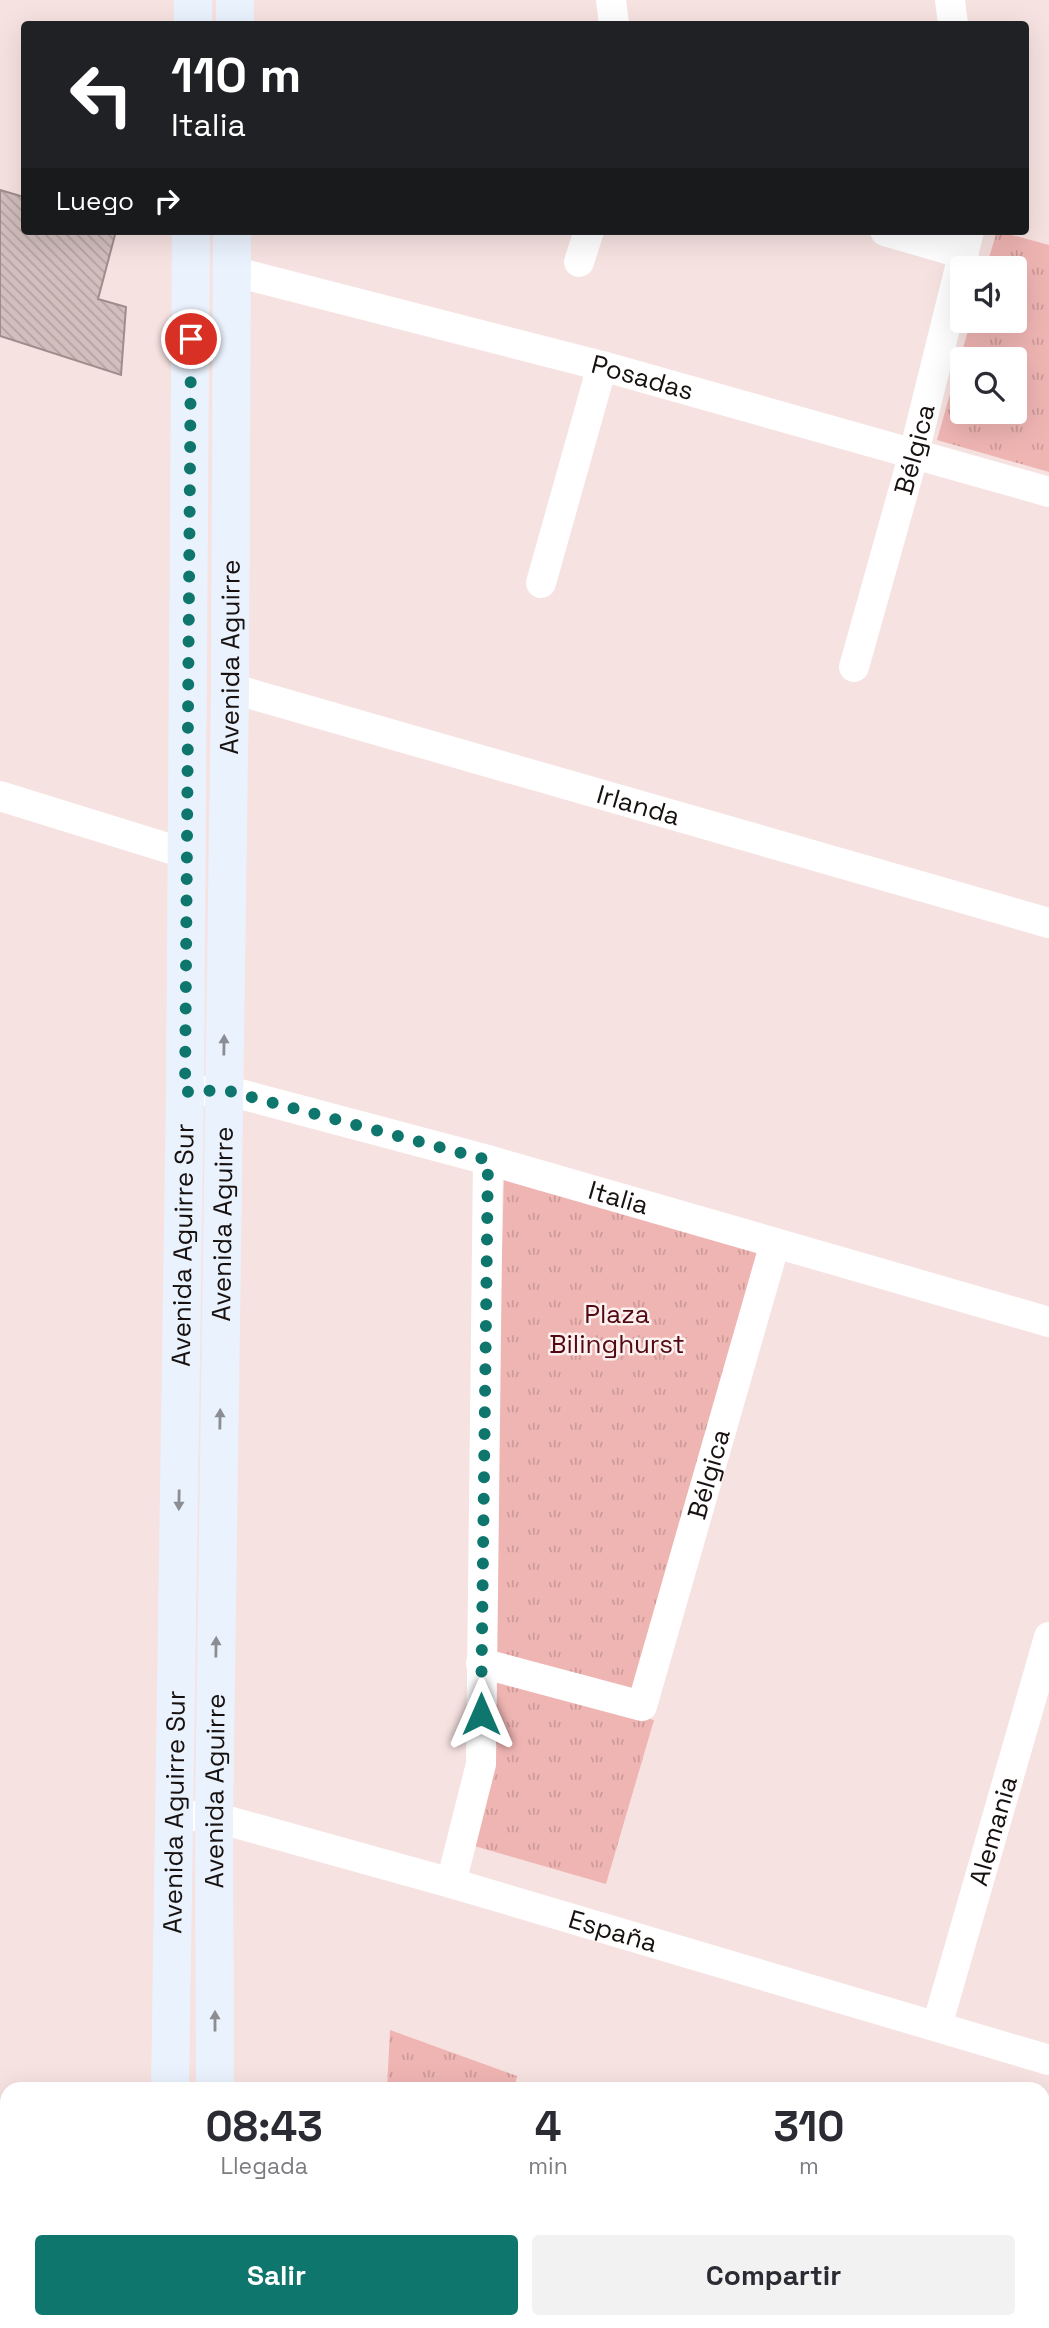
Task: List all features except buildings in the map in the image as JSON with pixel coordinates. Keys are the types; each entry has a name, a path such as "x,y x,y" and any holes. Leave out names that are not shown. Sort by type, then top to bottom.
{"main road":[{"path":"193,0 193,21"},
{"path":"235,0 235,21"},
{"name":"Avenida Aguirre Sur","path":"170,2082 185,1092 191,235"},
{"name":"Avenida Aguirre","path":"215,2082 214,1817 230,688 232,235"}],"street":[{"path":"611,0 614,21"},
{"path":"950,0 953,21"},
{"path":"579,262 588,235"},
{"path":"912,235 966,243"},
{"name":"Bélgica","path":"854,667 915,453 966,243"},
{"name":"Posadas","path":"232,271 602,366 1049,492"},
{"path":"541,583 602,366"},
{"name":"Irlanda","path":"230,688 1049,923"},
{"path":"0,796 187,854"},
{"name":"Italia","path":"185,1092 225,1090 488,1160 1049,1322"},
{"path":"451,1883 481,1764 488,1160"},
{"name":"Bélgica","path":"481,1663 642,1706 775,1243"},
{"name":"Alemania","path":"937,2026 1049,1637"},
{"name":"España","path":"175,1815 214,1817 451,1883 1049,2060"}],"green space":[{"path":"996,235 1012,235 1049,245 1049,472 937,440 950,394 950,424 1027,424 1027,347 963,347 967,333 1027,333 1027,256 990,256"},
{"name":"Plaza Bilinghurst","path":"504,1174 762,1248 636,1690 492,1654"},
{"path":"492,1672 654,1720 606,1884 474,1846"},
{"path":"390,2030 517,2076 516,2082 387,2082"}],"route":[{"path":"191,339 185,1092 225,1090 488,1160 481,1714"}]}
